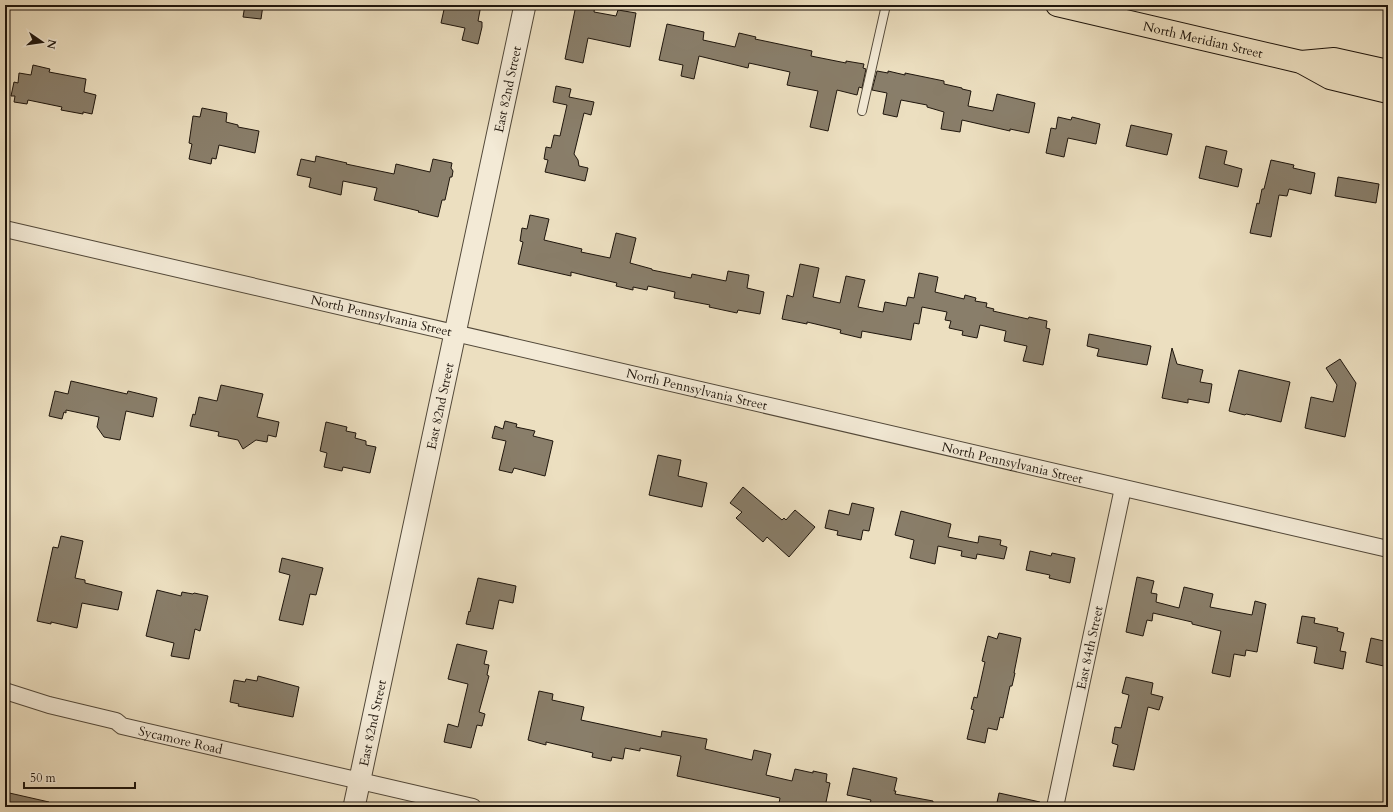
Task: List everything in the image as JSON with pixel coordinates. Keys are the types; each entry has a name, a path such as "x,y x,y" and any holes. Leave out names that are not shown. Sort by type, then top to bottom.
{"main road":[{"name":"North Meridian Street","path":"1057,5 1301,62 1330,78 1388,92"},
{"name":"North Meridian Street","path":"1301,62 1334,59 1388,71"}],"street":[{"name":"East 82nd Street","path":"354,807 525,5"},
{"name":"North Pennsylvania Street","path":"5,229 455,331 1388,549"},
{"name":"East 84th Street","path":"1055,807 1123,488"},
{"name":"Sycamore Road","path":"5,691 49,705 116,721 122,726 473,807"}],"lane":[{"path":"862,111 886,5"}],"building":[{"path":"245,5 263,5 261,19 243,17"},
{"path":"445,5 481,5 478,21 482,22 482,27 478,44 462,40 465,28 441,23"},
{"path":"576,5 595,5 594,12 616,16 618,10 636,13 630,47 588,38 583,63 565,59"},
{"path":"667,24 704,32 703,40 735,47 739,33 756,37 755,39 812,51 811,56 846,63 846,61 864,64 863,68 866,69 862,88 859,87 857,95 837,90 828,131 810,127 818,91 787,85 790,72 749,63 748,68 699,56 694,79 681,76 683,65 659,60"},
{"path":"33,65 50,69 49,72 86,79 84,92 96,95 92,114 61,110 62,107 28,100 27,104 14,102 15,96 11,96 14,82 18,83 19,73 31,75"},
{"path":"877,71 888,73 888,71 905,75 905,73 944,81 944,84 971,91 968,106 993,111 997,94 1035,103 1029,133 1010,129 1010,131 962,120 960,132 941,129 944,112 927,107 927,105 901,100 897,117 883,114 887,93 872,90"},
{"path":"556,86 571,89 569,97 594,102 591,115 584,113 574,154 578,160 579,166 588,168 585,181 545,172 548,160 544,159 546,147 551,148 554,135 560,136 567,105 553,102"},
{"path":"202,108 227,113 226,122 238,125 238,127 259,131 255,153 219,145 216,159 212,158 211,164 189,159 192,144 189,143 193,116 200,117"},
{"path":"1058,117 1071,120 1072,117 1100,124 1096,144 1068,138 1064,157 1046,153 1051,128 1056,129"},
{"path":"1131,125 1172,134 1167,155 1126,146"},
{"path":"1206,146 1227,151 1224,164 1242,169 1238,187 1199,178"},
{"path":"316,156 394,174 396,164 430,172 433,159 452,163 451,168 453,171 452,177 450,177 445,200 442,200 438,217 374,200 377,188 343,181 341,195 309,187 311,178 297,175 301,159 315,162"},
{"path":"1271,160 1294,165 1293,168 1315,173 1311,194 1289,189 1287,196 1279,195 1271,237 1250,233 1257,203 1259,204 1262,189 1264,189"},
{"path":"1338,177 1379,184 1376,203 1335,196"},
{"path":"530,215 549,219 544,240 582,249 581,252 610,258 616,233 636,238 630,263 652,270 691,278 692,274 726,281 728,271 749,275 747,288 764,292 760,314 738,310 737,313 709,307 710,305 674,298 675,292 648,286 647,290 633,287 633,290 616,286 617,283 571,272 571,276 518,264 523,242 520,241 522,228 527,229"},
{"path":"800,264 819,268 813,297 840,303 846,276 865,280 858,307 883,312 885,302 906,306 908,297 914,298 919,273 938,277 935,292 964,299 965,295 976,298 975,301 987,303 986,307 994,309 993,311 1028,319 1029,317 1047,321 1046,328 1050,329 1043,365 1023,361 1027,346 1004,341 1006,331 980,325 977,338 962,335 963,331 949,328 951,321 945,320 947,312 922,307 919,324 914,323 911,340 862,331 861,338 840,333 841,330 807,322 807,324 782,319 787,295 793,297"},
{"path":"1089,334 1151,346 1147,365 1097,356 1099,349 1087,346"},
{"path":"1172,348 1177,364 1203,370 1200,382 1212,384 1209,403 1188,399 1188,403 1162,398"},
{"path":"1340,359 1356,383 1345,437 1305,428 1311,397 1333,402 1337,385 1326,368"},
{"path":"1239,370 1290,382 1281,422 1229,411"},
{"path":"71,381 127,394 128,391 157,398 153,417 126,411 120,440 104,437 97,427 99,417 66,410 66,413 64,412 62,419 49,416 55,391 68,394"},
{"path":"221,385 263,394 257,417 279,422 276,437 268,435 267,442 256,440 243,449 238,440 218,436 219,432 190,426 193,414 195,415 199,397 217,401"},
{"path":"505,421 517,424 516,427 535,431 533,436 553,441 545,476 514,468 512,473 499,470 506,441 492,438 495,426 503,429"},
{"path":"326,422 347,427 346,431 356,433 355,438 366,441 366,445 376,447 370,473 343,467 342,471 324,467 327,453 320,451"},
{"path":"658,455 681,460 678,476 707,483 702,507 649,495"},
{"path":"743,487 782,520 784,518 786,520 795,510 815,527 789,557 767,537 763,542 736,518 742,512 730,503"},
{"path":"852,503 874,508 869,531 863,530 861,540 837,535 838,531 825,528 829,510 849,515"},
{"path":"901,511 951,524 948,537 978,543 979,536 1001,540 1000,545 1007,547 1004,559 977,554 976,559 961,556 962,551 938,546 935,564 910,558 914,540 895,535"},
{"path":"61,536 83,541 75,578 85,580 85,583 122,592 118,610 82,603 77,628 51,622 51,624 37,621 53,547 58,548"},
{"path":"1030,551 1051,556 1052,553 1075,558 1070,583 1049,578 1050,575 1026,570"},
{"path":"282,558 323,568 316,595 310,594 303,625 279,620 290,575 279,572"},
{"path":"1137,577 1154,581 1151,593 1157,594 1156,602 1179,608 1184,587 1213,594 1210,607 1252,615 1255,601 1266,604 1257,652 1246,650 1245,656 1234,654 1230,677 1212,673 1221,631 1192,624 1192,622 1153,613 1152,621 1147,620 1143,636 1126,632"},
{"path":"478,578 516,586 513,603 499,600 493,629 466,624"},
{"path":"157,590 181,596 182,592 208,596 200,631 195,629 189,659 171,656 174,643 146,636"},
{"path":"1302,616 1315,618 1314,623 1338,628 1337,631 1344,633 1340,651 1346,652 1343,669 1314,663 1317,647 1297,643"},
{"path":"999,633 1021,638 1015,673 1012,686 1010,686 1003,718 1000,717 997,730 988,728 985,743 967,739 974,710 971,709 974,697 977,698 985,662 982,661 988,636 997,639"},
{"path":"1371,638 1388,642 1388,667 1366,662"},
{"path":"457,644 487,651 484,664 489,665 487,675 489,676 479,712 485,714 482,726 477,725 471,748 444,742 448,724 458,727 468,684 448,679"},
{"path":"258,676 299,687 293,717 238,706 239,704 230,702 234,680 245,682 246,679 257,681"},
{"path":"1126,677 1153,683 1151,694 1163,697 1159,710 1148,707 1134,770 1113,766 1118,745 1112,743 1115,727 1121,728 1129,695 1122,693"},
{"path":"539,691 553,694 552,700 584,707 581,720 661,737 662,731 707,739 705,749 752,760 754,750 771,754 766,775 792,781 795,769 827,774 826,782 830,783 825,807 800,807 779,803 780,798 677,776 681,756 640,748 640,751 625,748 623,759 612,757 611,761 592,757 593,753 546,742 546,745 528,740"},
{"path":"853,768 897,778 894,791 896,791 895,794 933,801 933,807 869,807 871,800 847,795"},
{"path":"5,792 49,802 48,807 5,807"},
{"path":"999,793 1040,802 1040,807 996,807"}]}
